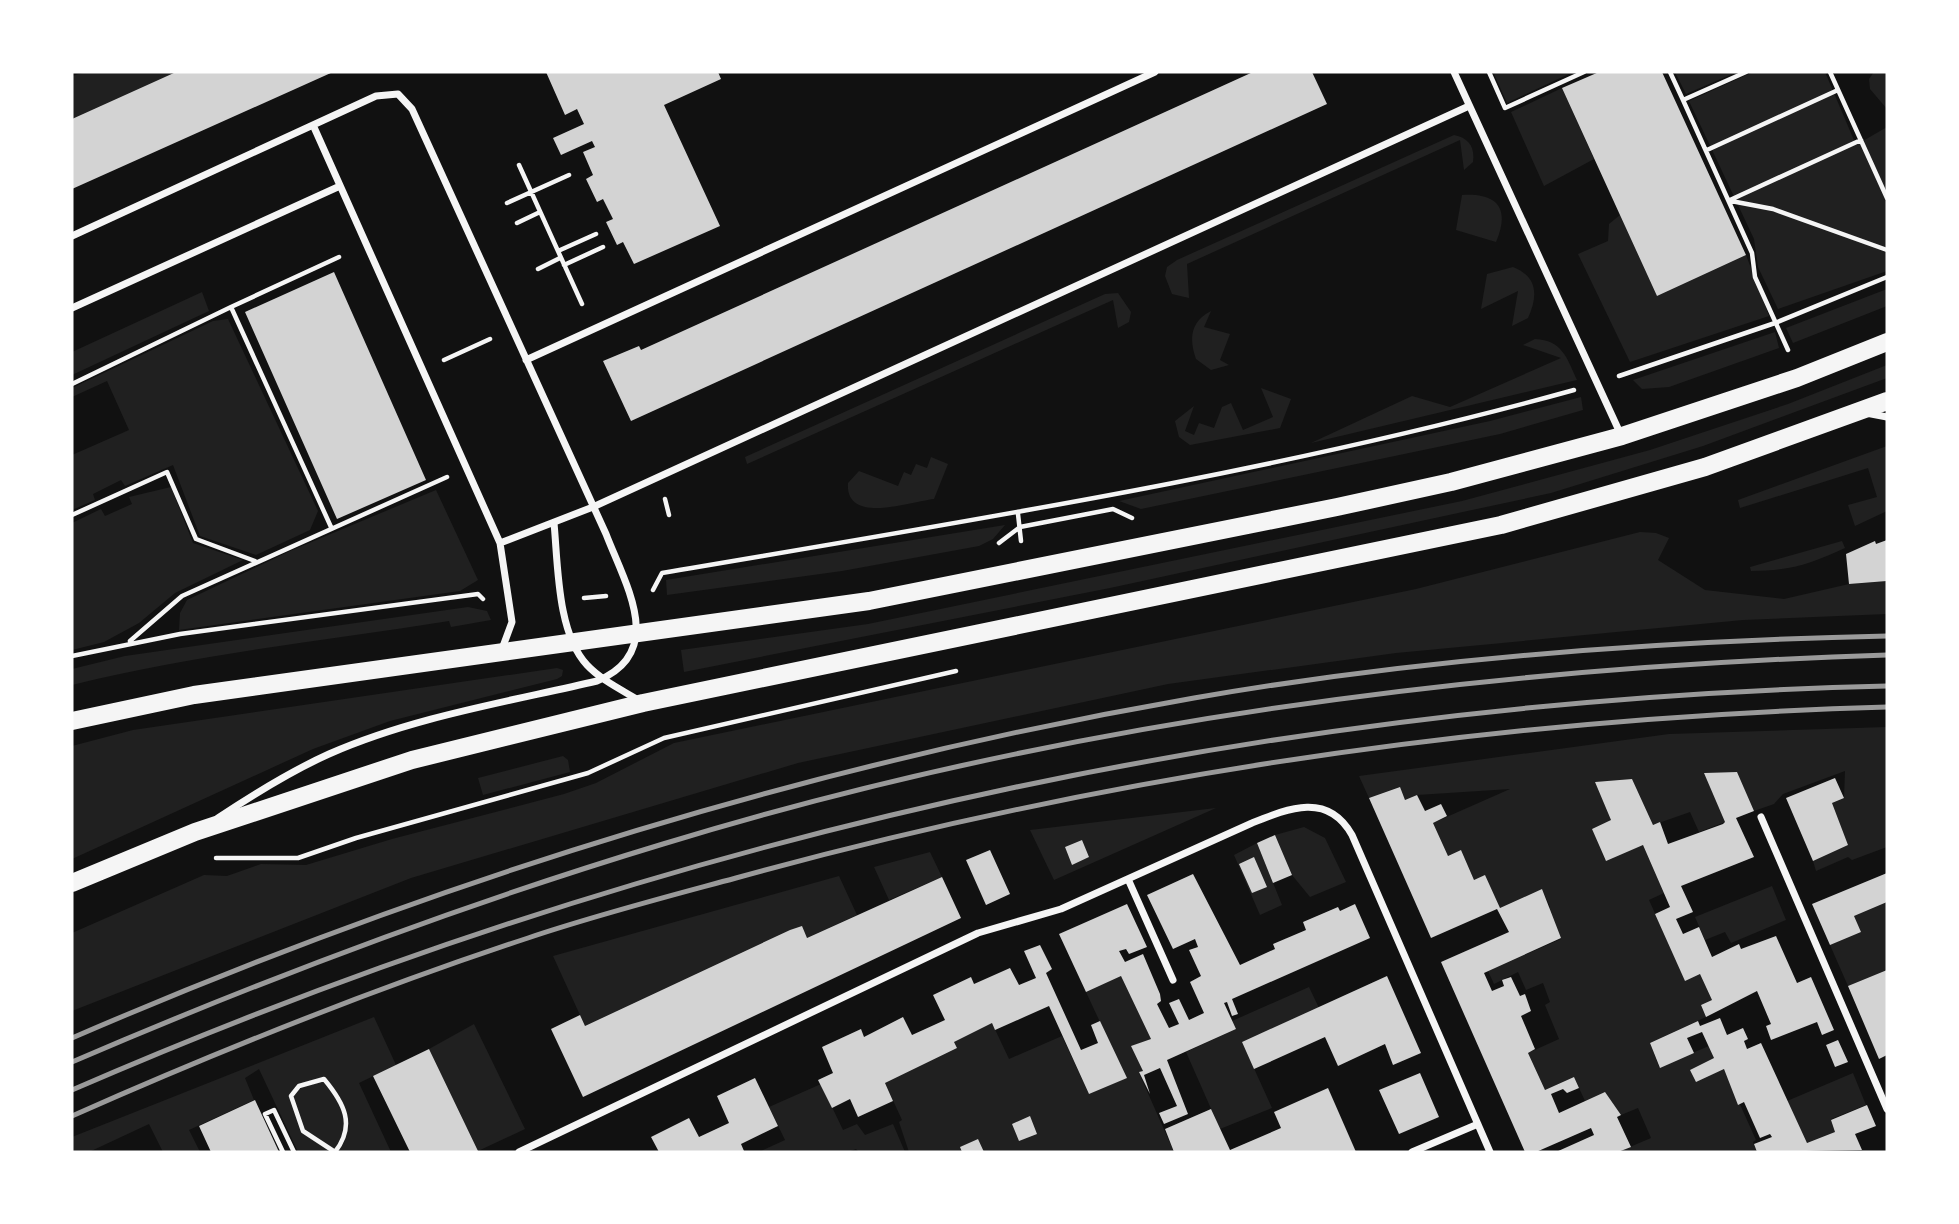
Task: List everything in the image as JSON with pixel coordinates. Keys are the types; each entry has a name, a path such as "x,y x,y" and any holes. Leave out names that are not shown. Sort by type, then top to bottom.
{"main road":[{"path":"72,721 194,695 780,615 950,586 1451,482 1622,436 1797,378 1887,342"},
{"path":"72,883 195,832 412,760 643,703 1501,525 1705,467 1887,401"}],"street":[{"path":"526,360 1155,72"},
{"path":"1454,72 1622,436"},
{"path":"72,236 376,96 398,94 412,108 593,507 629,593 638,634 632,655 622,667 603,679 392,731 330,753 276,780 195,832"},
{"path":"500,543 593,507 1469,106"},
{"path":"313,125 500,543 512,622 500,653"},
{"path":"72,307 340,186"},
{"path":"1859,412 1887,417"},
{"path":"554,523 561,601 581,658 603,679 643,703"},
{"path":"519,1152 978,933 1061,909 1284,810 1311,806 1331,812 1345,822 1352,835 1490,1152"},
{"path":"1761,817 1887,1108"},
{"path":"1128,879 1172,980"},
{"path":"1412,1152 1478,1124"}],"path":[{"path":"1489,72 1505,108 1584,72"},
{"path":"1670,72 1730,200 1752,253 1755,277 1790,353"},
{"path":"1683,100 1746,72"},
{"path":"1830,72 1887,198"},
{"path":"1707,150 1838,90"},
{"path":"1730,200 1861,140"},
{"path":"519,165 582,304"},
{"path":"507,203 569,174"},
{"path":"1730,200 1773,209 1887,250"},
{"path":"517,223 540,212"},
{"path":"558,251 596,233"},
{"path":"564,265 603,247"},
{"path":"72,384 339,257"},
{"path":"538,269 561,258"},
{"path":"1611,379 1775,323 1887,277"},
{"path":"231,307 331,527"},
{"path":"435,365 491,339"},
{"path":"1777,358 1801,349"},
{"path":"655,590 662,573 1018,514 1472,418 1579,389"},
{"path":"128,642 182,596 331,527 467,469"},
{"path":"72,515 167,472 196,539 256,562"},
{"path":"664,495 669,515"},
{"path":"990,550 1020,527 1113,509 1137,520"},
{"path":"1018,514 1022,552"},
{"path":"72,656 128,642 478,594 485,602"},
{"path":"579,599 600,596"},
{"path":"209,860 298,858 356,838 588,773 664,738 956,671"},
{"path":"324,1079 334,1091 343,1109 347,1126 345,1140 335,1152 303,1131 291,1096 299,1086 324,1079"},
{"path":"284,1152 265,1114 274,1110 294,1152"}],"shaded area":[{"path":"86,72 176,72 72,119 72,76"},
{"path":"1573,72 1507,103 1494,74"},
{"path":"1675,72 1737,72 1686,94"},
{"path":"1753,72 1825,72 1856,145 1887,127 1887,271 1778,309 1758,267 1754,239 1689,101"},
{"path":"1874,72 1887,72 1887,109 1870,89 1869,79"},
{"path":"1562,88 1594,159 1544,186 1511,112"},
{"path":"1454,135 1464,138 1472,148 1473,162 1464,170 1460,140 1187,264 1189,298 1172,294 1165,276 1167,267 1177,260"},
{"path":"1462,195 1484,197 1497,205 1502,220 1496,242 1456,230"},
{"path":"1620,215 1657,296 1746,255 1769,316 1630,362 1578,254 1608,241 1609,224"},
{"path":"1513,267 1527,276 1534,288 1534,295 1528,318 1512,326 1518,291 1481,309 1487,274"},
{"path":"1887,289 1887,306 1793,343 1786,328"},
{"path":"202,292 209,311 72,375 72,352"},
{"path":"1118,293 1131,312 1129,322 1118,328 1113,300 747,464 745,457 1105,294"},
{"path":"1211,311 1204,327 1230,334 1220,360 1229,365 1211,370 1196,359 1192,338 1199,320"},
{"path":"228,319 318,511 310,530 256,555 200,536 173,465 125,486 121,480 93,494 95,500 72,510 72,455 129,430 107,381 72,397 72,388 213,321"},
{"path":"1775,332 1779,348 1669,387 1642,389 1633,380"},
{"path":"1535,339 1558,347 1577,380 1311,443 1412,396 1450,407 1561,358 1523,345"},
{"path":"1887,365 1887,378 1703,446 1551,493 1110,588 684,672 681,650 868,624 1462,501 1650,450 1788,404"},
{"path":"1261,388 1291,399 1280,428 1190,445 1179,437 1175,421 1194,406 1185,431 1194,435 1199,423 1214,428 1222,407 1231,403 1243,430 1273,417"},
{"path":"1581,397 1583,410 1500,434 1141,509 1119,501 1490,421"},
{"path":"1887,446 1887,511 1855,526 1848,505 1877,497 1868,468 1740,508 1738,500"},
{"path":"931,457 948,464 934,499 880,508 857,504 850,496 848,483 859,471 898,486 904,472 911,475 916,464 927,468"},
{"path":"171,487 193,543 243,560 175,593 139,623 104,642 72,650 72,523 101,509 105,516 132,504 129,497"},
{"path":"436,490 478,580 460,591 179,630 180,613 187,600 290,551"},
{"path":"1005,525 993,539 979,546 842,571 667,595 666,580"},
{"path":"1640,532 1656,533 1669,538 1658,560 1705,590 1784,599 1849,584 1887,581 1887,614 1743,620 1396,653 1168,684 798,763 411,878 72,1011 72,933 204,875 227,876 261,864 306,865 392,839 564,794 596,783 674,743 1416,589"},
{"path":"1842,541 1845,548 1810,562 1777,570 1751,571 1750,567"},
{"path":"468,607 487,611 491,620 451,627 449,621 260,649 118,674 72,685 72,669 125,656"},
{"path":"557,668 563,670 562,676 557,679 390,721 313,749 72,859 72,746 133,730"},
{"path":"1887,727 1887,847 1852,860 1848,857 1816,871 1813,861 1848,845 1832,803 1844,798 1845,771 1783,794 1774,804 1754,811 1737,772 1705,773 1725,822 1699,832 1690,812 1653,825 1632,779 1595,782 1611,820 1592,829 1605,860 1643,845 1664,893 1649,900 1685,980 1700,974 1712,1000 1701,1005 1706,1017 1650,1043 1659,1067 1709,1046 1714,1058 1691,1070 1695,1081 1724,1069 1756,1140 1753,1142 1757,1152 1618,1152 1651,1138 1638,1108 1621,1115 1605,1093 1585,1101 1574,1077 1545,1090 1528,1053 1559,1039 1545,1005 1550,1002 1543,983 1526,990 1518,972 1494,984 1488,971 1561,939 1548,908 1550,907 1542,889 1500,908 1485,876 1474,880 1461,850 1448,856 1433,823 1510,789 1417,795 1405,800 1399,787 1369,798 1359,776 1669,734"},
{"path":"563,756 568,760 570,772 483,795 478,778"},
{"path":"1216,808 1054,880 1030,830","holes":["1082,840 1089,857 1072,865 1065,847"]},
{"path":"1304,827 1325,838 1346,882 1310,897 1292,875 1275,835"},
{"path":"1257,843 1282,905 1260,915 1234,855"},
{"path":"930,852 942,877 889,900 874,867"},
{"path":"839,876 857,915 807,938 802,927 790,930 585,1026 553,956"},
{"path":"1772,886 1786,920 1731,943 1725,932 1705,940 1695,917"},
{"path":"1887,902 1887,970 1848,986 1830,945 1861,932 1854,916"},
{"path":"1121,976 1151,1039 1132,1046 1143,1071 1139,1073 1174,1152 984,1152 978,1139 961,1147 962,1152 909,1152 899,1122 902,1120 885,1083 957,1048 954,1042 992,1023 1009,1059 1062,1036 1089,1094 1126,1078 1086,992"},
{"path":"1309,987 1319,1008 1242,1042 1272,1108 1220,1129 1186,1052 1236,1029 1232,1021"},
{"path":"374,1017 396,1065 359,1083 391,1152 298,1152 259,1069 245,1078 254,1100 189,1130 200,1152 163,1152 149,1124 89,1152 72,1152 72,1137"},
{"path":"474,1024 525,1129 478,1151 429,1049"},
{"path":"1853,1073 1866,1105 1831,1119 1835,1132 1807,1143 1787,1101"},
{"path":"821,1084 843,1130 857,1124 865,1135 893,1124 905,1152 859,1152 856,1149 848,1152 759,1152 785,1140 769,1107"}],"building":[{"path":"176,72 333,72 72,189 72,119"},
{"path":"546,72 718,72 721,79 664,105 720,226 634,264 623,242 617,245 606,222 613,219 603,199 597,202 586,179 593,175 583,152 595,147 592,141 561,155 553,138 584,124 577,109 565,115"},
{"path":"1253,72 1312,72 1327,104 631,421 603,361 639,346 641,350"},
{"path":"1599,72 1662,72 1746,255 1657,296 1562,88"},
{"path":"334,272 426,480 337,519 245,312"},
{"path":"1887,540 1887,581 1849,584 1846,554 1875,541 1876,544"},
{"path":"1737,772 1754,811 1736,818 1754,857 1681,886 1693,912 1676,919 1683,934 1699,927 1712,957 1739,944 1741,949 1776,936 1797,983 1811,977 1834,1030 1822,1035 1817,1022 1771,1040 1766,1026 1771,1024 1757,991 1706,1017 1701,1005 1712,1000 1700,974 1685,981 1655,914 1670,907 1643,845 1606,861 1592,829 1611,820 1595,782 1632,779 1653,825 1660,822 1668,844 1723,824 1725,822 1704,773"},
{"path":"1835,778 1844,798 1832,803 1848,845 1813,861 1786,798"},
{"path":"1400,787 1405,800 1417,795 1425,811 1441,804 1447,816 1433,823 1448,856 1461,850 1474,880 1485,875 1500,908 1542,889 1561,938 1484,973 1492,991 1504,986 1502,980 1511,977 1520,996 1525,994 1531,1011 1521,1016 1535,1049 1528,1053 1545,1090 1574,1077 1579,1088 1567,1093 1563,1089 1551,1094 1559,1113 1605,1092 1621,1115 1617,1117 1631,1147 1618,1152 1556,1152 1594,1135 1591,1128 1536,1152 1525,1152 1441,962 1509,932 1497,909 1431,938 1369,798"},
{"path":"1275,835 1292,875 1273,883 1257,843"},
{"path":"1082,840 1089,857 1072,865 1065,847"},
{"path":"990,850 1010,894 986,905 966,860"},
{"path":"1254,857 1267,887 1252,893 1239,864"},
{"path":"1887,873 1887,902 1854,916 1861,932 1830,945 1812,904"},
{"path":"1193,874 1240,965 1275,949 1273,944 1306,930 1303,922 1338,907 1340,911 1355,904 1370,938 1232,999 1238,1014 1232,1016 1227,1002 1224,1003 1236,1029 1167,1060 1188,1114 1164,1124 1159,1113 1177,1106 1160,1068 1144,1075 1150,1094 1139,1072 1143,1071 1131,1046 1151,1039 1121,976 1086,992 1059,934 1127,904 1147,947 1129,954 1126,949 1119,951 1125,962 1143,954 1160,994 1161,1001 1157,1004 1169,1028 1179,1024 1169,1003 1179,999 1189,1020 1204,1013 1190,982 1201,976 1189,950 1198,947 1195,939 1173,949 1147,895"},
{"path":"942,877 961,918 583,1097 551,1029 580,1015 585,1026 790,930 802,926 807,938"},
{"path":"1040,945 1052,969 1046,973 1081,1050 1098,1043 1091,1025 1100,1021 1127,1078 1089,1094 1049,1006 995,1030 992,1023 954,1042 957,1048 885,1083 893,1101 858,1117 850,1099 832,1108 818,1080 833,1073 822,1047 861,1029 864,1037 903,1017 912,1035 945,1020 933,995 971,977 974,984 1010,968 1019,985 1036,978 1024,951"},
{"path":"1887,970 1887,1055 1879,1059 1848,986"},
{"path":"1387,976 1421,1053 1393,1065 1385,1044 1338,1066 1325,1037 1254,1069 1242,1042"},
{"path":"1720,1018 1727,1035 1743,1028 1748,1039 1744,1041 1747,1049 1761,1043 1807,1143 1835,1132 1831,1120 1867,1105 1876,1126 1855,1134 1862,1150 1757,1152 1754,1144 1772,1137 1770,1134 1760,1138 1744,1102 1738,1105 1724,1069 1696,1082 1690,1070 1714,1058 1702,1032 1687,1038 1694,1053 1660,1068 1650,1043 1698,1021 1700,1026"},
{"path":"1838,1040 1848,1062 1835,1067 1826,1045"},
{"path":"429,1049 478,1151 410,1152 373,1076"},
{"path":"1420,1073 1439,1117 1399,1134 1379,1090"},
{"path":"755,1078 778,1126 741,1144 744,1151 741,1152 659,1152 651,1137 689,1118 699,1137 729,1123 717,1096"},
{"path":"1328,1088 1356,1152 1174,1152 1165,1129 1211,1109 1230,1150 1281,1128 1274,1112"},
{"path":"255,1100 279,1152 211,1152 199,1126"},
{"path":"1030,1116 1037,1134 1019,1141 1012,1124"},
{"path":"978,1139 984,1152 962,1152 960,1147"}],"railway":[{"path":"72,1038 345,928 623,835 906,757 1049,725 1280,684 1453,662 1627,647 1887,636"},
{"path":"72,1062 291,973 513,892 663,844 812,802 963,765 1115,734 1269,709 1423,689 1577,673 1887,655"},
{"path":"72,1090 291,1001 511,923 735,855 960,799 1188,754 1418,720 1651,697 1887,686"},
{"path":"72,1116 298,1021 470,958 657,899 877,841 1163,781 1306,758 1596,724 1741,713 1887,707"}]}
